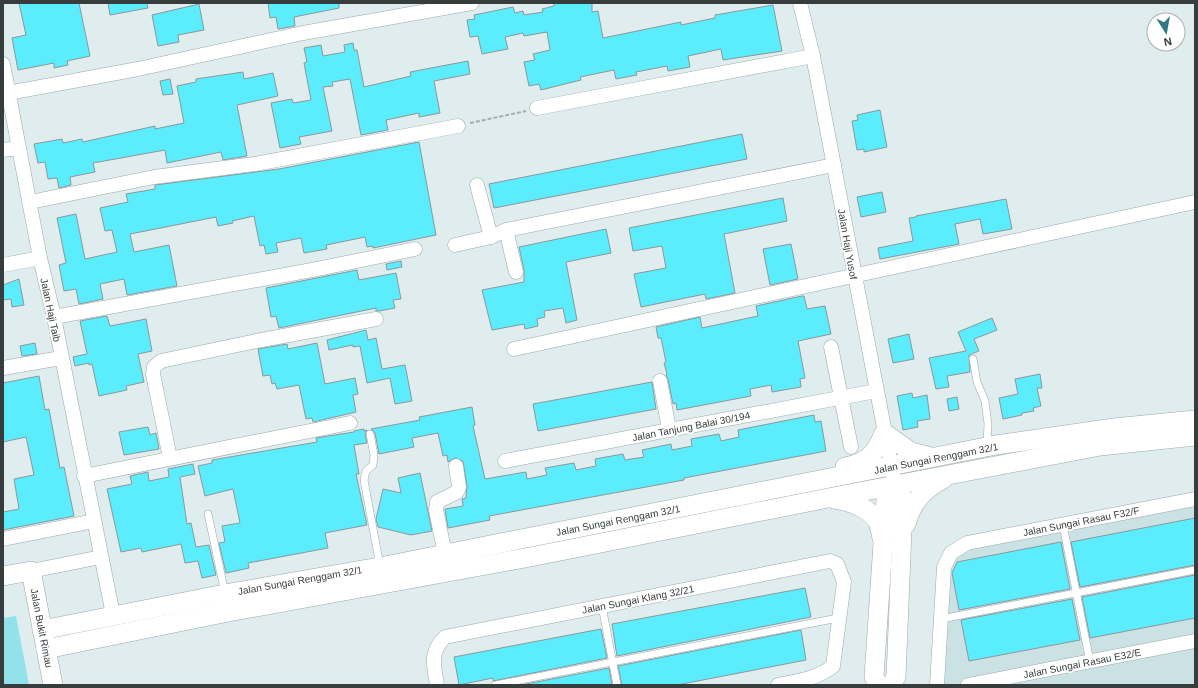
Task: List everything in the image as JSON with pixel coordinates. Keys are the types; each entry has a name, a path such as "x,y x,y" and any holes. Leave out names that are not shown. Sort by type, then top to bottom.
{"main road":[{"name":"Jalan Sungai Renggam 32/1","path":"46,649 228,612 419,578 828,498 893,476 933,458 987,447 1114,428 1195,420"},
{"path":"716,501 731,490 856,465 871,457 880,444 884,433 911,452 933,458"},
{"name":"Jalan Sungai Renggam 32/1","path":"42,630 113,615 415,560 716,501 893,476 953,473 1100,446 1195,436"},
{"path":"828,498 844,500 859,506 878,522 892,540 914,502 927,488 953,473"},
{"name":"Jalan Sungai Renggam 32/1","path":"878,685 874,677 892,540 902,495 893,476"},
{"name":"Jalan Sungai Renggam 32/1","path":"891,685 896,677 892,540"},
{"path":"415,560 419,578"},
{"path":"3,576 31,571"},
{"name":"Jalan Bukit Rimau","path":"31,571 54,685"},
{"path":"225,594 228,612"},
{"path":"54,685 57,666 79,642"}],"street":[{"path":"8,93 138,68 303,33 472,3"},
{"name":"Jalan Haji Yusof","path":"800,3 813,56 893,476"},
{"path":"537,108 813,56"},
{"name":"Jalan Haji Taib","path":"3,64 18,148 40,258 54,317 60,358 113,615"},
{"path":"30,202 154,177 255,164 458,126"},
{"path":"3,150 18,148"},
{"path":"455,245 491,237 506,230 834,165"},
{"path":"477,185 491,237"},
{"path":"514,349 1195,202"},
{"path":"506,230 516,272"},
{"path":"54,317 312,270 415,249"},
{"path":"3,265 40,258"},
{"path":"170,458 153,374 154,367 161,361 256,341 376,319"},
{"path":"831,347 851,447"},
{"path":"3,368 60,358"},
{"path":"660,381 669,429"},
{"name":"Jalan Tanjung Balai 30/194","path":"505,461 669,429 842,398 876,390"},
{"path":"84,476 350,423"},
{"path":"445,554 436,510 437,502 457,492 459,487 456,466"},
{"name":"Jalan Sungai Rasau F32/F","path":"941,619 944,567 951,553 967,543 1195,499"},
{"path":"3,539 94,521"},
{"path":"31,571 101,557"},
{"name":"Jalan Sungai Klang 32/21","path":"437,685 433,658 437,645 446,638 830,561 837,564 844,582 838,618"},
{"path":"778,685 812,678 823,674 833,666 838,618"},
{"path":"937,685 941,619"},
{"name":"Jalan Sungai Rasau E32/E","path":"968,685 1195,641"}],"lane":[{"path":"973,359 977,382 984,402 988,424 987,447"},
{"path":"370,434 374,455 373,465 366,471 364,480 380,566"},
{"path":"208,514 225,594"},
{"path":"1063,525 1090,662"},
{"path":"941,619 1077,594 1195,570"},
{"path":"602,606 617,685"},
{"path":"495,685 838,618"}],"path":[{"path":"458,126 537,108"}],"shaded area":[{"path":"1195,503 1195,685 941,685 948,570 954,557 971,547"},
{"path":"16,616 29,685 3,685 3,618"}],"building":[{"path":"19,3 79,3 90,56 67,61 68,65 54,68 54,63 18,70 12,38 26,35"},
{"path":"108,3 147,3 148,8 110,15"},
{"path":"268,3 339,3 339,8 294,17 295,26 278,29 276,17 270,18"},
{"path":"554,3 592,3 592,12 598,11 603,38 681,22 681,25 715,18 715,15 773,5 782,51 723,60 721,49 688,56 690,67 668,71 667,66 636,72 637,75 616,79 614,70 580,77 581,80 541,90 539,84 529,86 524,62 535,60 533,54 550,50 547,32 524,36 523,33 505,37 508,49 482,54 478,36 470,37 467,20 475,19 474,15 513,7 515,13 523,11 524,15 543,12 542,9 554,6"},
{"path":"199,4 204,30 178,35 179,42 158,46 152,15"},
{"path":"353,43 354,50 357,50 364,87 411,76 410,72 468,61 470,74 434,81 440,113 419,117 419,113 386,120 388,130 361,135 350,79 332,82 333,86 323,87 332,131 299,137 301,144 280,148 271,103 292,99 293,103 311,100 304,63 307,62 304,48 321,45 323,56 345,52 344,45"},
{"path":"243,72 244,79 273,73 278,96 237,105 247,156 223,160 221,152 167,163 165,150 93,163 95,172 70,177 71,185 59,188 57,178 48,179 45,162 38,163 34,144 62,139 63,143 82,139 83,142 155,126 155,129 184,123 177,86 196,82 196,79"},
{"path":"170,79 173,94 163,95 160,81"},
{"path":"880,110 887,147 864,152 864,149 857,150 852,121 858,120 857,115"},
{"path":"742,134 747,159 494,208 489,184"},
{"path":"419,142 436,235 373,248 373,246 367,247 365,237 326,245 327,249 304,253 301,238 276,243 278,252 266,254 264,245 260,246 254,216 218,226 216,217 130,234 134,252 169,245 177,286 127,295 124,279 100,284 103,299 79,304 76,289 64,291 59,265 66,263 57,218 76,214 85,259 117,252 112,230 105,231 100,208 128,202 126,194 155,189 155,185 279,169"},
{"path":"882,192 886,212 861,217 857,197"},
{"path":"783,198 787,221 724,234 735,293 706,299 705,294 641,307 634,274 666,268 662,246 633,251 629,228"},
{"path":"1006,199 1012,229 983,234 980,219 955,224 959,244 880,259 878,248 913,241 909,218"},
{"path":"606,229 611,253 566,262 577,320 566,323 563,308 544,311 545,317 537,319 538,326 525,329 524,324 492,330 482,290 524,282 524,270 519,247"},
{"path":"791,244 798,279 770,285 763,249"},
{"path":"401,261 402,267 387,270 386,264"},
{"path":"357,270 359,280 396,273 401,299 393,300 395,308 376,311 376,308 279,328 276,316 271,317 266,288"},
{"path":"19,279 24,305 12,307 11,299 3,300 3,285"},
{"path":"804,296 807,309 825,306 831,334 798,341 805,378 800,379 801,387 772,392 771,385 750,389 751,396 677,410 676,403 673,404 666,375 664,363 666,362 661,338 658,338 656,327 700,317 702,328 758,316 756,306"},
{"path":"107,316 110,326 146,319 152,351 138,354 144,382 126,386 127,390 99,396 92,364 89,365 89,363 75,366 73,357 87,354 80,321"},
{"path":"992,318 997,330 974,339 979,351 969,355 970,372 947,376 949,387 936,389 929,358 966,351 958,332"},
{"path":"366,330 368,340 376,338 382,369 405,365 412,401 395,404 390,378 367,383 360,346 353,347 353,345 329,350 327,340"},
{"path":"909,334 914,359 893,363 888,339"},
{"path":"35,343 37,354 22,356 20,346"},
{"path":"317,343 325,384 355,378 358,394 353,395 356,412 313,422 312,418 306,419 299,385 277,389 275,383 272,384 270,375 263,376 258,349 287,344 288,349"},
{"path":"1040,374 1042,388 1037,388 1041,406 1033,408 1034,411 1003,419 999,398 1018,394 1015,379"},
{"path":"39,376 45,410 49,409 60,468 64,467 74,516 3,530 3,512 19,509 14,479 34,475 26,437 3,442 3,383"},
{"path":"652,382 656,409 538,431 533,404"},
{"path":"912,393 913,398 927,395 930,419 917,421 918,427 903,430 897,396"},
{"path":"957,397 959,409 949,411 947,399"},
{"path":"472,407 475,425 473,426 485,479 526,472 527,479 547,475 545,468 574,463 576,470 596,466 595,459 623,454 625,460 644,457 642,450 671,444 672,450 692,446 691,439 719,434 721,441 739,437 738,430 814,415 815,422 821,421 826,451 684,478 684,480 489,516 490,520 448,528 445,509 463,506 462,499 466,498 467,486 463,461 455,458 448,462 447,455 443,456 438,433 412,438 414,447 379,454 375,433 371,429 420,420 419,417"},
{"path":"148,427 150,435 156,433 159,449 124,455 119,432"},
{"path":"364,429 364,431 367,430 365,435 367,443 354,445 359,474 356,474 367,525 325,533 328,548 248,563 249,568 226,573 219,543 225,542 222,526 240,523 233,489 205,496 198,466 212,463 212,460 317,442 316,438"},
{"path":"193,464 195,474 180,477 187,524 191,523 196,547 209,545 216,575 202,578 198,561 185,563 181,544 142,552 141,548 121,552 107,489 132,484 130,476 148,472 149,481 169,477 168,469"},
{"path":"420,473 432,531 411,535 378,527 376,519 383,489 401,493 398,478"},
{"path":"1195,518 1195,565 1080,587 1071,542"},
{"path":"1061,542 1070,589 959,610 952,573 957,562"},
{"path":"1195,575 1195,618 1090,638 1082,597"},
{"path":"805,588 811,617 617,656 612,624"},
{"path":"1072,599 1080,640 969,661 961,620"},
{"path":"601,629 607,658 493,681 493,678 459,685 454,657"},
{"path":"801,630 806,660 677,685 622,685 618,666"},
{"path":"609,668 612,685 521,685"}]}
